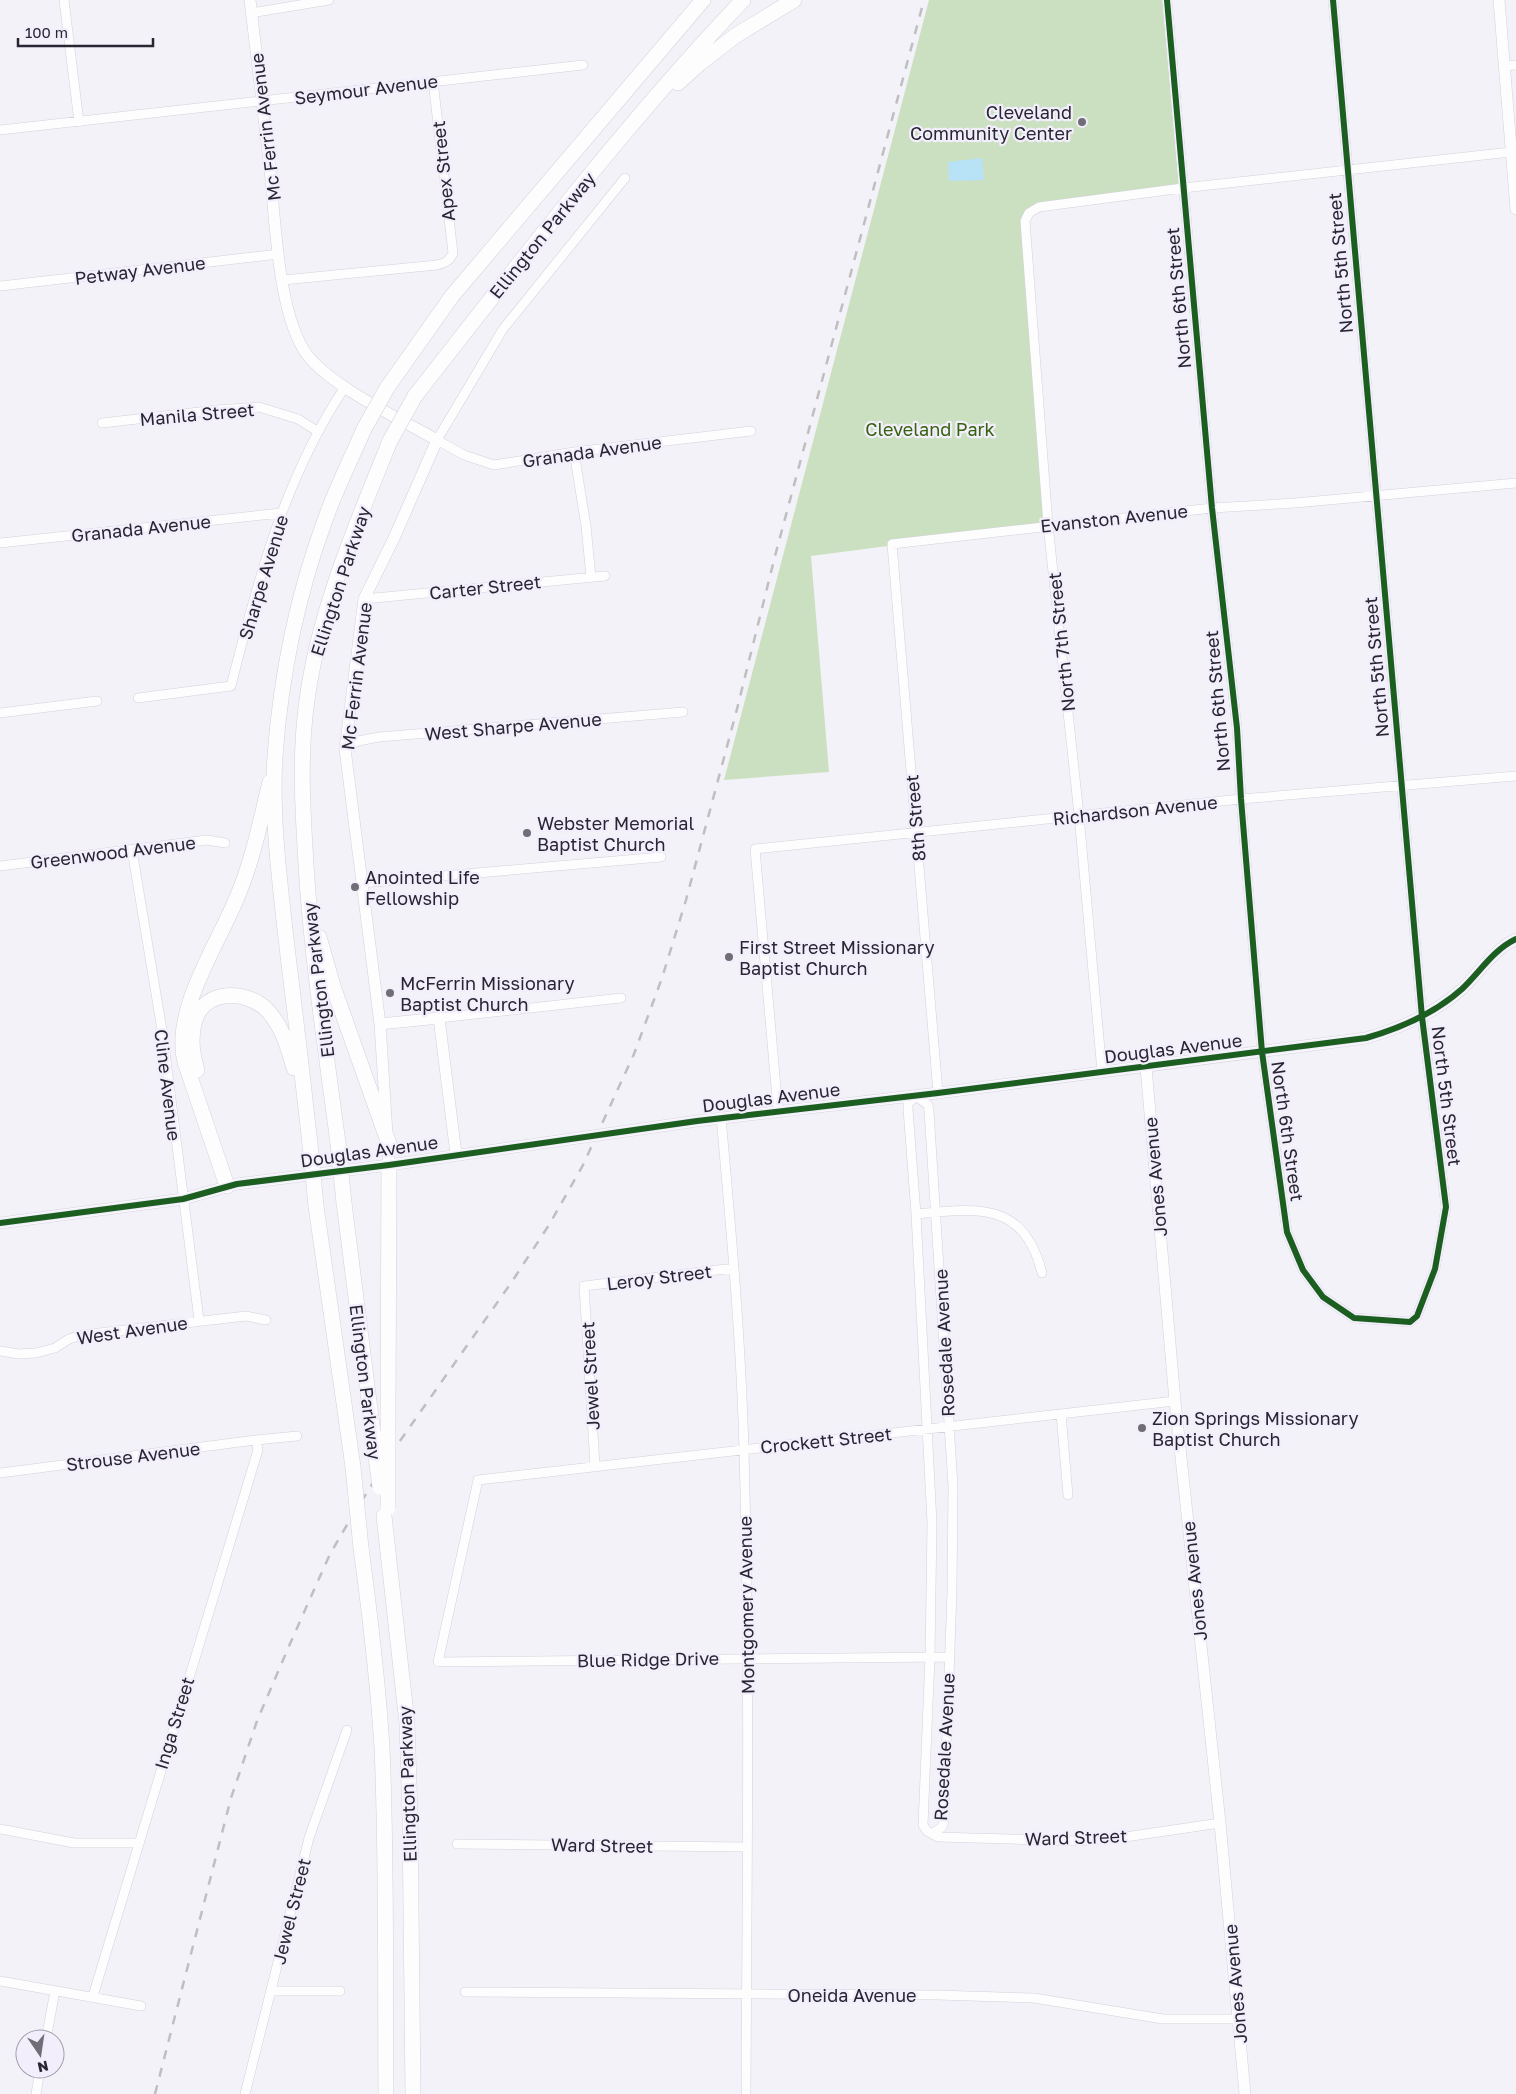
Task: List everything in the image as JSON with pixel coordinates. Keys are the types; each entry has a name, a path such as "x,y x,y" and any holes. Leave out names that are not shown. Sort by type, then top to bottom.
{"highway":[{"path":"668,40 695,0"},
{"name":"Ellington Parkway","path":"386,2094 386,1931 382,1748 375,1657 353,1468 316,1206 281,895 276,838 275,758 279,710 289,650 307,575 325,519 364,429 387,388 452,296 703,0"},
{"name":"Ellington Parkway","path":"413,2094 407,1723 388,1550 386,1512 373,1433 308,898 302,784 307,700 317,643 353,531 390,441 415,396 570,198 693,54 743,0"},
{"path":"635,123 699,64 728,42 794,0"},
{"path":"232,1185 184,1062 182,1051 184,1029 192,996 239,894 260,826 275,758"},
{"path":"308,898 333,986 389,1144"},
{"path":"232,1185 226,1159 193,1058 192,1038 195,1019 203,1007 212,1000 227,995 240,995 253,1000 266,1009 288,1044 307,1117"},
{"path":"386,1512 389,1165"}],"street":[{"path":"64,0 79,122"},
{"name":"Mc Ferrin Avenue","path":"250,0 279,254 287,305 295,332 308,355 322,370 345,387 437,440 395,536 364,599 345,749 380,1024 389,1165"},
{"path":"252,13 329,0"},
{"name":"North 6th Street","path":"1167,0 1212,508 1237,728 1262,1052 1287,1232 1303,1270 1323,1297 1354,1318 1410,1322"},
{"name":"North 5th Street","path":"1333,0 1422,1017 1446,1207 1435,1269 1417,1316 1410,1322"},
{"path":"1499,0 1510,66 1511,152 1516,209"},
{"name":"Seymour Avenue","path":"0,130 583,65"},
{"name":"Apex Street","path":"283,280 437,265 445,263 450,259 452,253 433,81"},
{"path":"1183,188 1511,152"},
{"path":"437,440 503,330 625,178"},
{"name":"North 7th Street","path":"1102,1072 1079,815 1048,525 1024,231 1025,221 1029,213 1039,207 1183,188"},
{"name":"Petway Avenue","path":"0,286 279,254"},
{"name":"Sharpe Avenue","path":"138,698 231,686 253,600 282,513 318,431 345,387"},
{"name":"Manila Street","path":"102,423 259,407 298,419 318,431"},
{"name":"Granada Avenue","path":"437,440 464,455 494,466 574,452 751,431"},
{"path":"574,452 586,526 591,577"},
{"name":"Evanston Avenue","path":"892,544 1212,508 1516,483"},
{"name":"Granada Avenue","path":"0,543 282,513"},
{"name":"8th Street","path":"892,544 938,1093"},
{"name":"Carter Street","path":"364,599 605,576"},
{"path":"0,713 97,700"},
{"name":"West Sharpe Avenue","path":"345,749 358,741 379,737 683,712"},
{"name":"Richardson Avenue","path":"778,1110 755,849 1402,784 1483,774 1516,776"},
{"name":"Greenwood Avenue","path":"0,866 207,840 226,843"},
{"name":"Cline Avenue","path":"132,850 163,1036 199,1320"},
{"path":"362,883 662,857"},
{"name":"Douglas Avenue","path":"0,1223 183,1199 232,1185 389,1165 721,1117 916,1096 1366,1038 1394,1030 1444,1004 1491,957 1516,939"},
{"path":"380,1024 621,998"},
{"path":"439,1018 456,1154"},
{"name":"Jones Avenue","path":"1146,1067 1175,1401 1220,1823 1245,2094"},
{"name":"Rosedale Avenue","path":"916,1096 928,1105 936,1212 953,1486 953,1531 944,1821 942,1827 932,1834 927,1831 922,1822 930,1657 932,1523 916,1214 908,1109 908,1104 916,1096"},
{"name":"Montgomery Avenue","path":"721,1117 734,1268 744,1448 748,1657 746,2094"},
{"path":"916,1214 986,1211 1006,1218 1019,1227 1033,1244 1042,1273"},
{"name":"Leroy Street","path":"584,1286 734,1268"},
{"name":"Jewel Street","path":"584,1286 595,1466"},
{"name":"West Avenue","path":"0,1351 19,1354 36,1352 55,1348 70,1339 82,1335 199,1320 246,1316 266,1320"},
{"name":"Crockett Street","path":"438,1662 478,1480 744,1448 948,1428 1175,1401"},
{"path":"1061,1414 1068,1495"},
{"name":"Strouse Avenue","path":"0,1473 297,1436"},
{"name":"Inga Street","path":"93,1996 258,1450 256,1440"},
{"name":"Blue Ridge Drive","path":"438,1662 748,1657 948,1657"},
{"name":"Jewel Street","path":"245,2094 309,1838 347,1730"},
{"name":"Ward Street","path":"932,1834 947,1838 1076,1841 1220,1823"},
{"path":"0,1829 74,1843 138,1843"},
{"name":"Ward Street","path":"457,1844 747,1847"},
{"path":"0,1980 140,2006"},
{"path":"48,2029 55,1991"},
{"path":"271,1991 340,1991"},
{"name":"Oneida Avenue","path":"465,1992 1034,1998 1163,2019 1238,2019"},
{"path":"36,2094 38,2079"}],"green space":[{"name":"Cleveland Park","path":"929,0 1167,0 1183,188 1039,207 1029,219 1048,525 811,556 829,772 724,780"}],"water":[{"path":"982,158 984,180 949,181 948,162"}],"railway":[{"path":"155,2094 231,1798 257,1721 330,1554 395,1448 511,1283 549,1225 583,1165 634,1054 662,978 686,900 737,709 775,556 924,0"}],"cycle path":[{"path":"1167,0 1212,508 1237,728 1262,1052 1287,1232 1303,1270 1323,1297 1354,1318 1410,1322 1417,1316 1435,1269 1446,1207 1422,1017 1333,0"},
{"path":"0,1223 183,1199 237,1184 389,1165 697,1121 938,1093 1366,1038 1404,1025 1440,1006 1462,989 1500,949 1516,939"}],"place":[{"name":"Cleveland Community Center","path":"1082,122"},
{"name":"Webster Memorial Baptist Church","path":"527,833"},
{"name":"Anointed Life Fellowship","path":"355,887"},
{"name":"First Street Missionary Baptist Church","path":"729,957"},
{"name":"McFerrin Missionary Baptist Church","path":"390,993"},
{"name":"Zion Springs Missionary Baptist Church","path":"1142,1428"}]}
